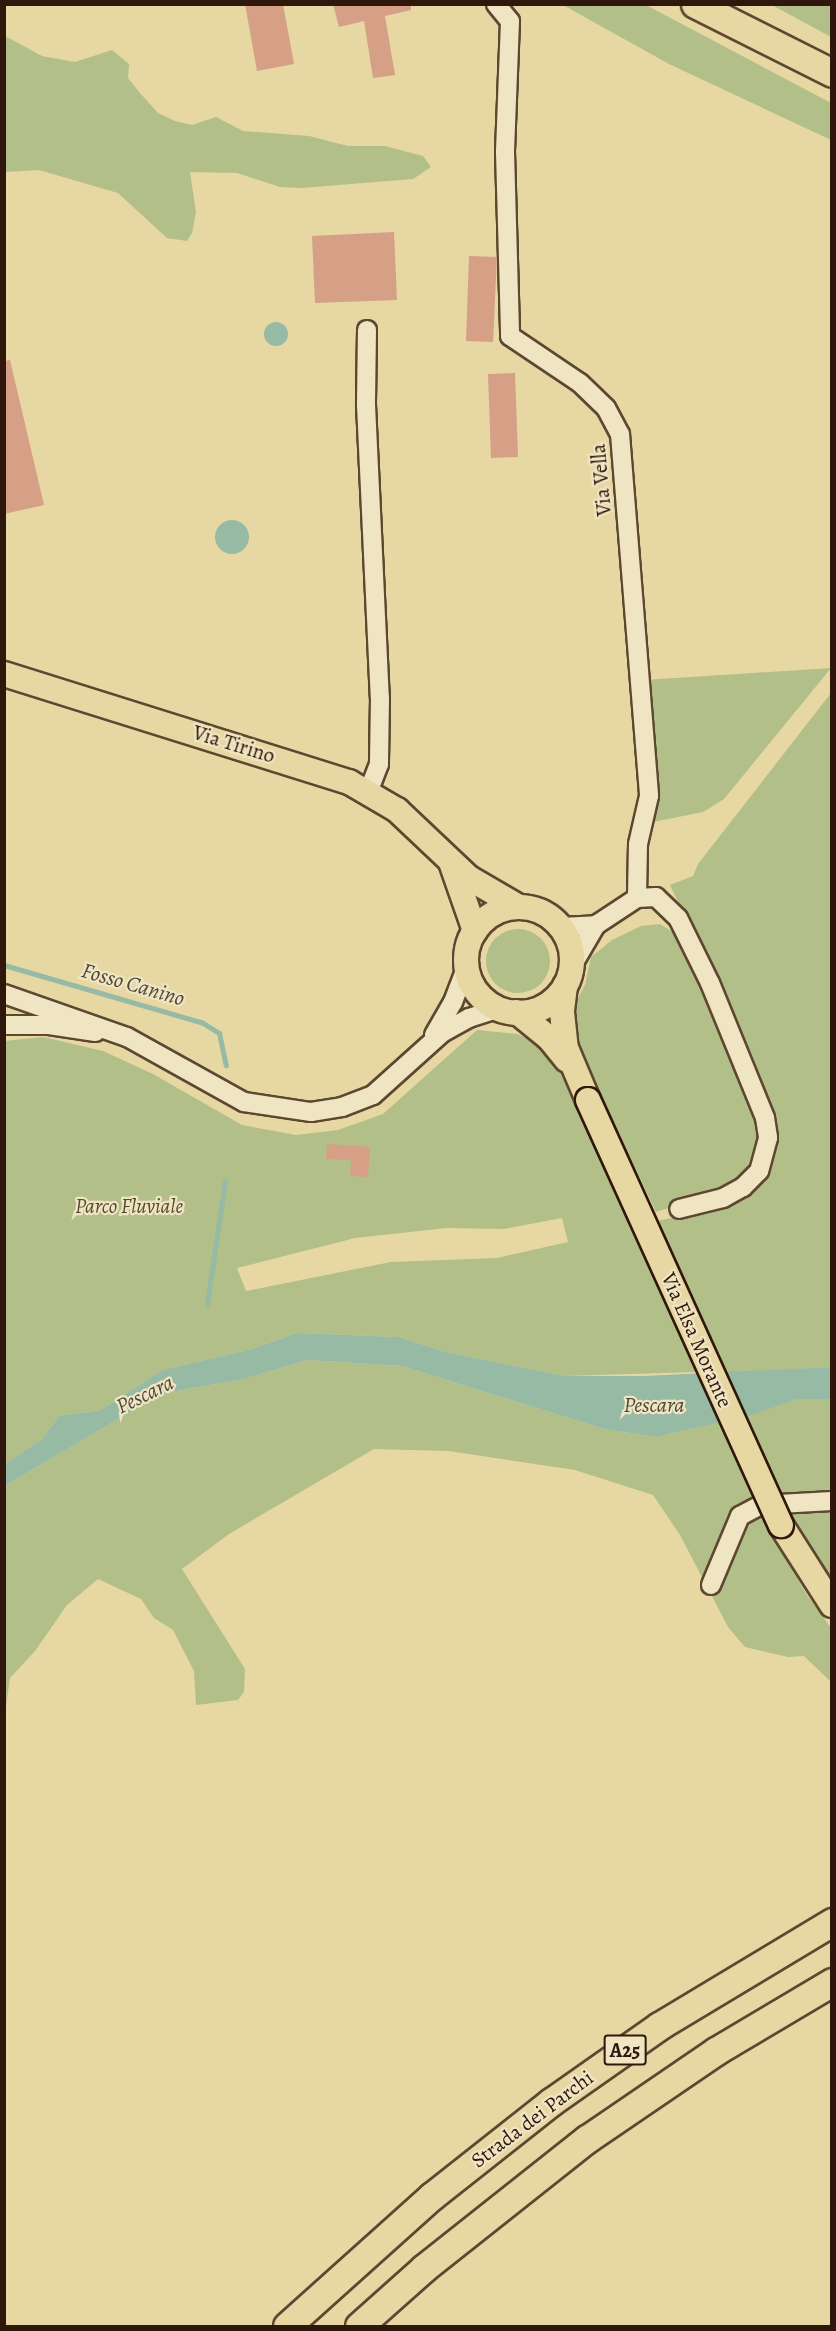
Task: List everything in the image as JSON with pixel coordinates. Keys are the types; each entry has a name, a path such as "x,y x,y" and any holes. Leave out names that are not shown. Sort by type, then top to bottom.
{"highway":[{"path":"695,4 831,73"},
{"name":"Strada dei Parchi","path":"287,2326 432,2196 551,2102 651,2032 831,1922"},
{"name":"A25","path":"359,2326 466,2234 650,2095 831,1982"}],"main road":[{"name":"Via Tirino","path":"4,674 316,769 368,792 397,810 484,889 519,907"},
{"name":"Via Tirino","path":"445,853 459,880 475,931"},
{"path":"519,907 542,912 561,927 570,945 569,976 549,1004 508,1010 480,995 466,965 475,931 494,913 519,907"},
{"name":"Via Elsa Morante","path":"569,976 563,1032 574,1069 781,1525 831,1605"},
{"name":"Via Elsa Morante","path":"508,1010 549,1038 574,1069"}],"street":[{"name":"Via Vella","path":"496,4 510,21 505,152 510,336 580,383 606,408 620,434 650,796 638,844 638,898"},
{"path":"367,330 366,405 380,698 379,764 368,792"},
{"path":"569,976 596,925 638,898 656,897 678,918 710,983 765,1118 768,1138 759,1171 743,1187 723,1198 679,1209"},
{"path":"561,927 596,925"},
{"path":"418,1054 448,1014 466,965"},
{"path":"4,994 127,1037 244,1102 296,1112 327,1110 373,1095 418,1054 458,1023 508,1010"},
{"path":"4,1025 49,1025 127,1037"},
{"path":"711,1586 740,1516 771,1504 831,1502"}],"green space":[{"path":"563,5 646,5 831,103 831,140 669,64"},
{"path":"772,5 831,5 831,37"},
{"path":"5,36 42,56 75,62 112,50 129,64 128,78 140,93 158,113 175,121 192,125 216,117 243,131 309,136 348,146 385,146 423,156 431,167 413,179 301,188 280,187 237,173 190,172 196,212 192,233 187,241 167,238 118,193 39,170 5,172"},
{"path":"831,668 724,799 703,812 648,823 645,680"},
{"path":"831,693 831,1367 726,1373 657,1221 715,1209 742,1199 758,1187 770,1169 774,1129 715,980 670,885 693,876 698,864"},
{"path":"660,924 678,935 689,950 762,1124 753,1169 734,1187 656,1212 571,1034 571,1011 585,985 591,957 612,940 641,926"},
{"path":"518,929 530,931 541,938 548,949 550,961 548,973 541,984 530,991 518,993 506,991 495,984 488,973 486,961 488,949 495,938 506,931"},
{"name":"Parco Fluviale","path":"477,1030 517,1034 537,1043 555,1061 578,1102 575,1106 696,1372 566,1376 446,1352 399,1337 297,1333 252,1349 162,1370 101,1410 59,1416 42,1439 5,1464 5,1041 43,1037 103,1051 153,1074 242,1125 296,1135 338,1130 383,1114","holes":["562,1218 568,1242 497,1258 391,1262 246,1291 237,1268 355,1238 447,1228 504,1229"]},
{"path":"308,1360 402,1366 604,1429 656,1437 719,1422 769,1531 807,1595 831,1628 831,1682 804,1656 788,1657 745,1647 728,1627 680,1535 653,1495 575,1470 449,1451 374,1449 229,1534 182,1569 245,1669 244,1692 238,1700 196,1705 194,1671 173,1630 154,1618 141,1599 98,1579 67,1605 35,1651 10,1678 5,1713 5,1486 160,1394 244,1379"},
{"path":"797,1399 831,1399 831,1587 814,1564 745,1416"}],"water":[{"path":"276,322 281,323 287,329 287,339 281,345 276,346 271,345 265,339 264,334 265,329 271,323"},
{"path":"232,520 244,525 249,537 244,549 232,554 220,549 215,537 220,525"},
{"name":"Pescara","path":"297,1333 399,1337 446,1352 566,1376 644,1376 831,1367 831,1399 797,1399 751,1415 656,1437 604,1429 402,1366 308,1360 244,1379 160,1394 5,1486 5,1464 42,1439 59,1416 101,1410 162,1370 252,1349"}],"building":[{"path":"245,4 283,4 294,64 257,71"},
{"path":"333,4 411,4 411,10 385,16 395,75 373,78 364,21 339,27"},
{"path":"394,232 397,300 315,303 312,236"},
{"path":"469,256 497,257 493,342 466,341"},
{"path":"10,360 44,505 4,514 4,361"},
{"path":"515,373 518,457 491,458 488,374"},
{"path":"327,1144 370,1147 368,1177 350,1176 351,1160 326,1159"}],"waterway":[{"name":"Fosso Canino","path":"4,965 203,1023 219,1033 226,1065"},
{"name":"Fosso Canino","path":"207,1304 225,1181"}]}
